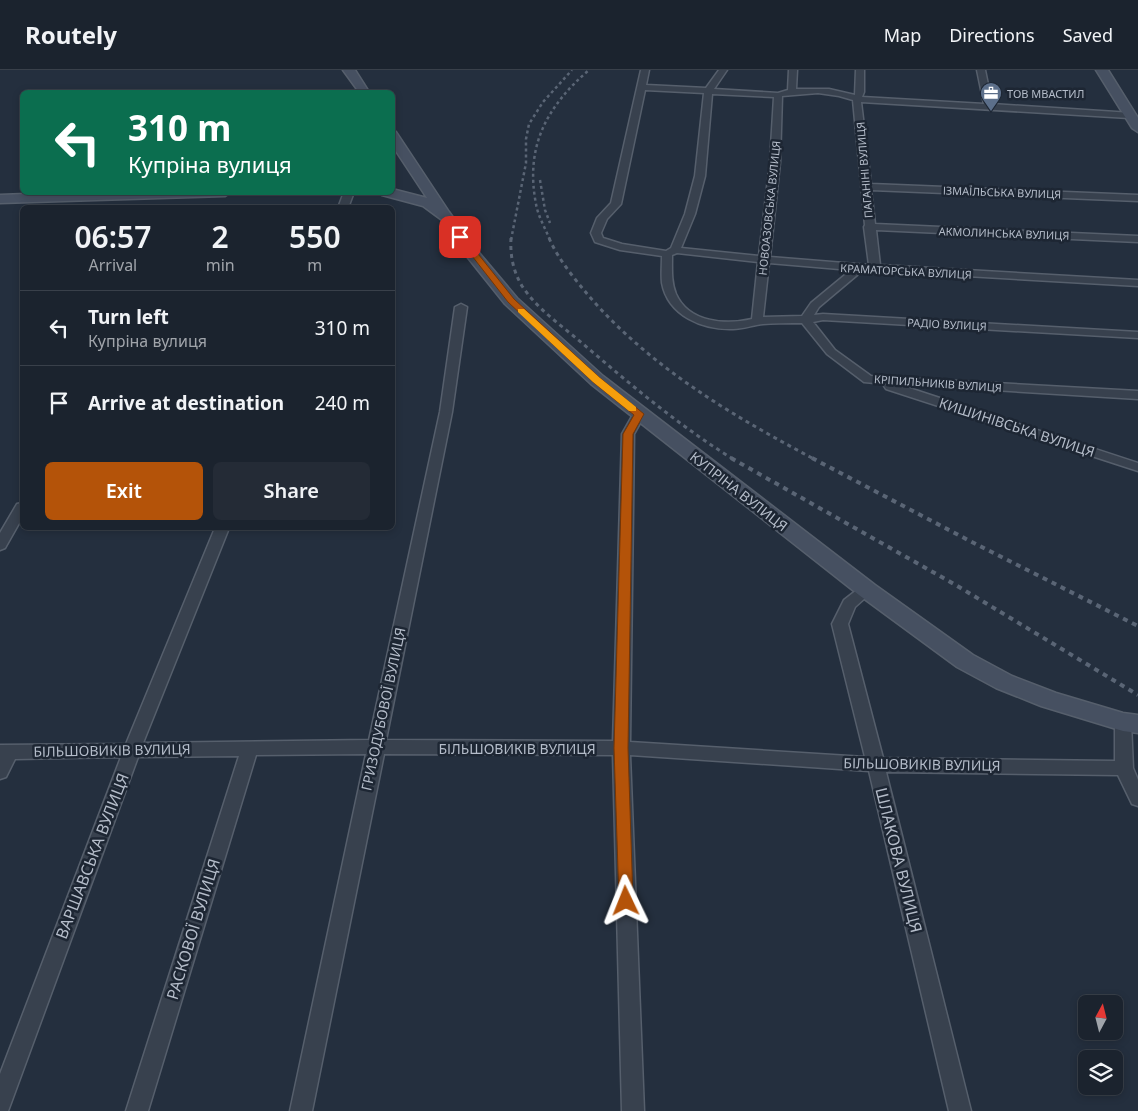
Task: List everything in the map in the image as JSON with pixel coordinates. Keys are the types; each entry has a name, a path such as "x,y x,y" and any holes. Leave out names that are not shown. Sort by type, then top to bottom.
{"main road":[{"path":"349,70 363,90"},
{"path":"1102,70 1138,128"},
{"path":"395,139 431,196 447,217"},
{"path":"395,184 413,184 422,180"},
{"name":"КУПРІНА ВУЛИЦЯ","path":"395,194 428,203 447,217 470,251 511,301 597,380 867,590 965,661 996,678 1049,700 1131,723"},
{"path":"0,199 129,195"}],"street":[{"path":"645,70 642,87 778,95 792,90 846,94 857,99 1130,115"},
{"path":"671,252 690,214 700,176 708,91 723,70"},
{"path":"792,90 793,70"},
{"name":"ПАГАНІНІ ВУЛИЦЯ","path":"860,70 860,92 857,99 869,227 875,269"},
{"path":"981,70 989,108"},
{"name":"КРАМАТОРСЬКА ВУЛИЦЯ","path":"642,87 616,204 602,218 596,233 599,240 620,247 859,268 1138,283"},
{"name":"НОВОАЗОВСЬКА ВУЛИЦЯ","path":"757,321 775,162 778,95"},
{"name":"ІЗМАЇЛЬСЬКА ВУЛИЦЯ","path":"865,187 1138,198"},
{"name":"АКМОЛИНСЬКА ВУЛИЦЯ","path":"869,227 1138,238"},
{"name":"РАДІО ВУЛИЦЯ","path":"671,252 668,286 676,303 684,313 704,322 732,326 757,321 806,321 823,317 1138,335"},
{"path":"806,321 809,312 859,268"},
{"name":"ГРИЗОДУБОВОЇ ВУЛИЦЯ","path":"301,1111 446,412 460,307"},
{"name":"КРІПИЛЬНИКІВ ВУЛИЦЯ","path":"806,321 831,352 868,379 1138,396"},
{"name":"КИШИНІВСЬКА ВУЛИЦЯ","path":"868,379 1138,466"},
{"path":"633,1111 621,748 628,434 639,414"},
{"path":"0,546 20,511"},
{"name":"ВАРШАВСЬКА ВУЛИЦЯ","path":"0,1103 132,750 221,530"},
{"name":"ШЛАКОВА ВУЛИЦЯ","path":"867,590 849,604 840,624 960,1111"},
{"path":"1131,723 1124,768 1138,799"},
{"name":"БІЛЬШОВИКІВ ВУЛИЦЯ","path":"5,752 375,747 621,748 876,765 1124,768"},
{"name":"РАСКОВОЇ ВУЛИЦЯ","path":"137,1111 250,748"},
{"path":"0,772 5,752"}],"railway":[{"path":"511,240 526,163 526,139 529,124 543,102 572,70"},
{"path":"550,240 540,218 533,183 537,146 550,114 574,84 589,70"},
{"path":"540,180 545,210 550,223"},
{"path":"511,240 511,251 516,275 522,286 542,310 655,404 733,459"},
{"path":"550,240 562,261 588,295 638,345 693,388 722,407 814,459"},
{"path":"731,458 954,584 1138,695"},
{"path":"812,458 1138,626"}],"slow traffic":[{"path":"521,310 597,380 632,409"}],"place":[{"name":"ТОВ МВАСТИЛ","path":"991,112"}],"route":[{"path":"460,237 511,301 597,380 639,414 628,434 621,748 626,901"}]}
